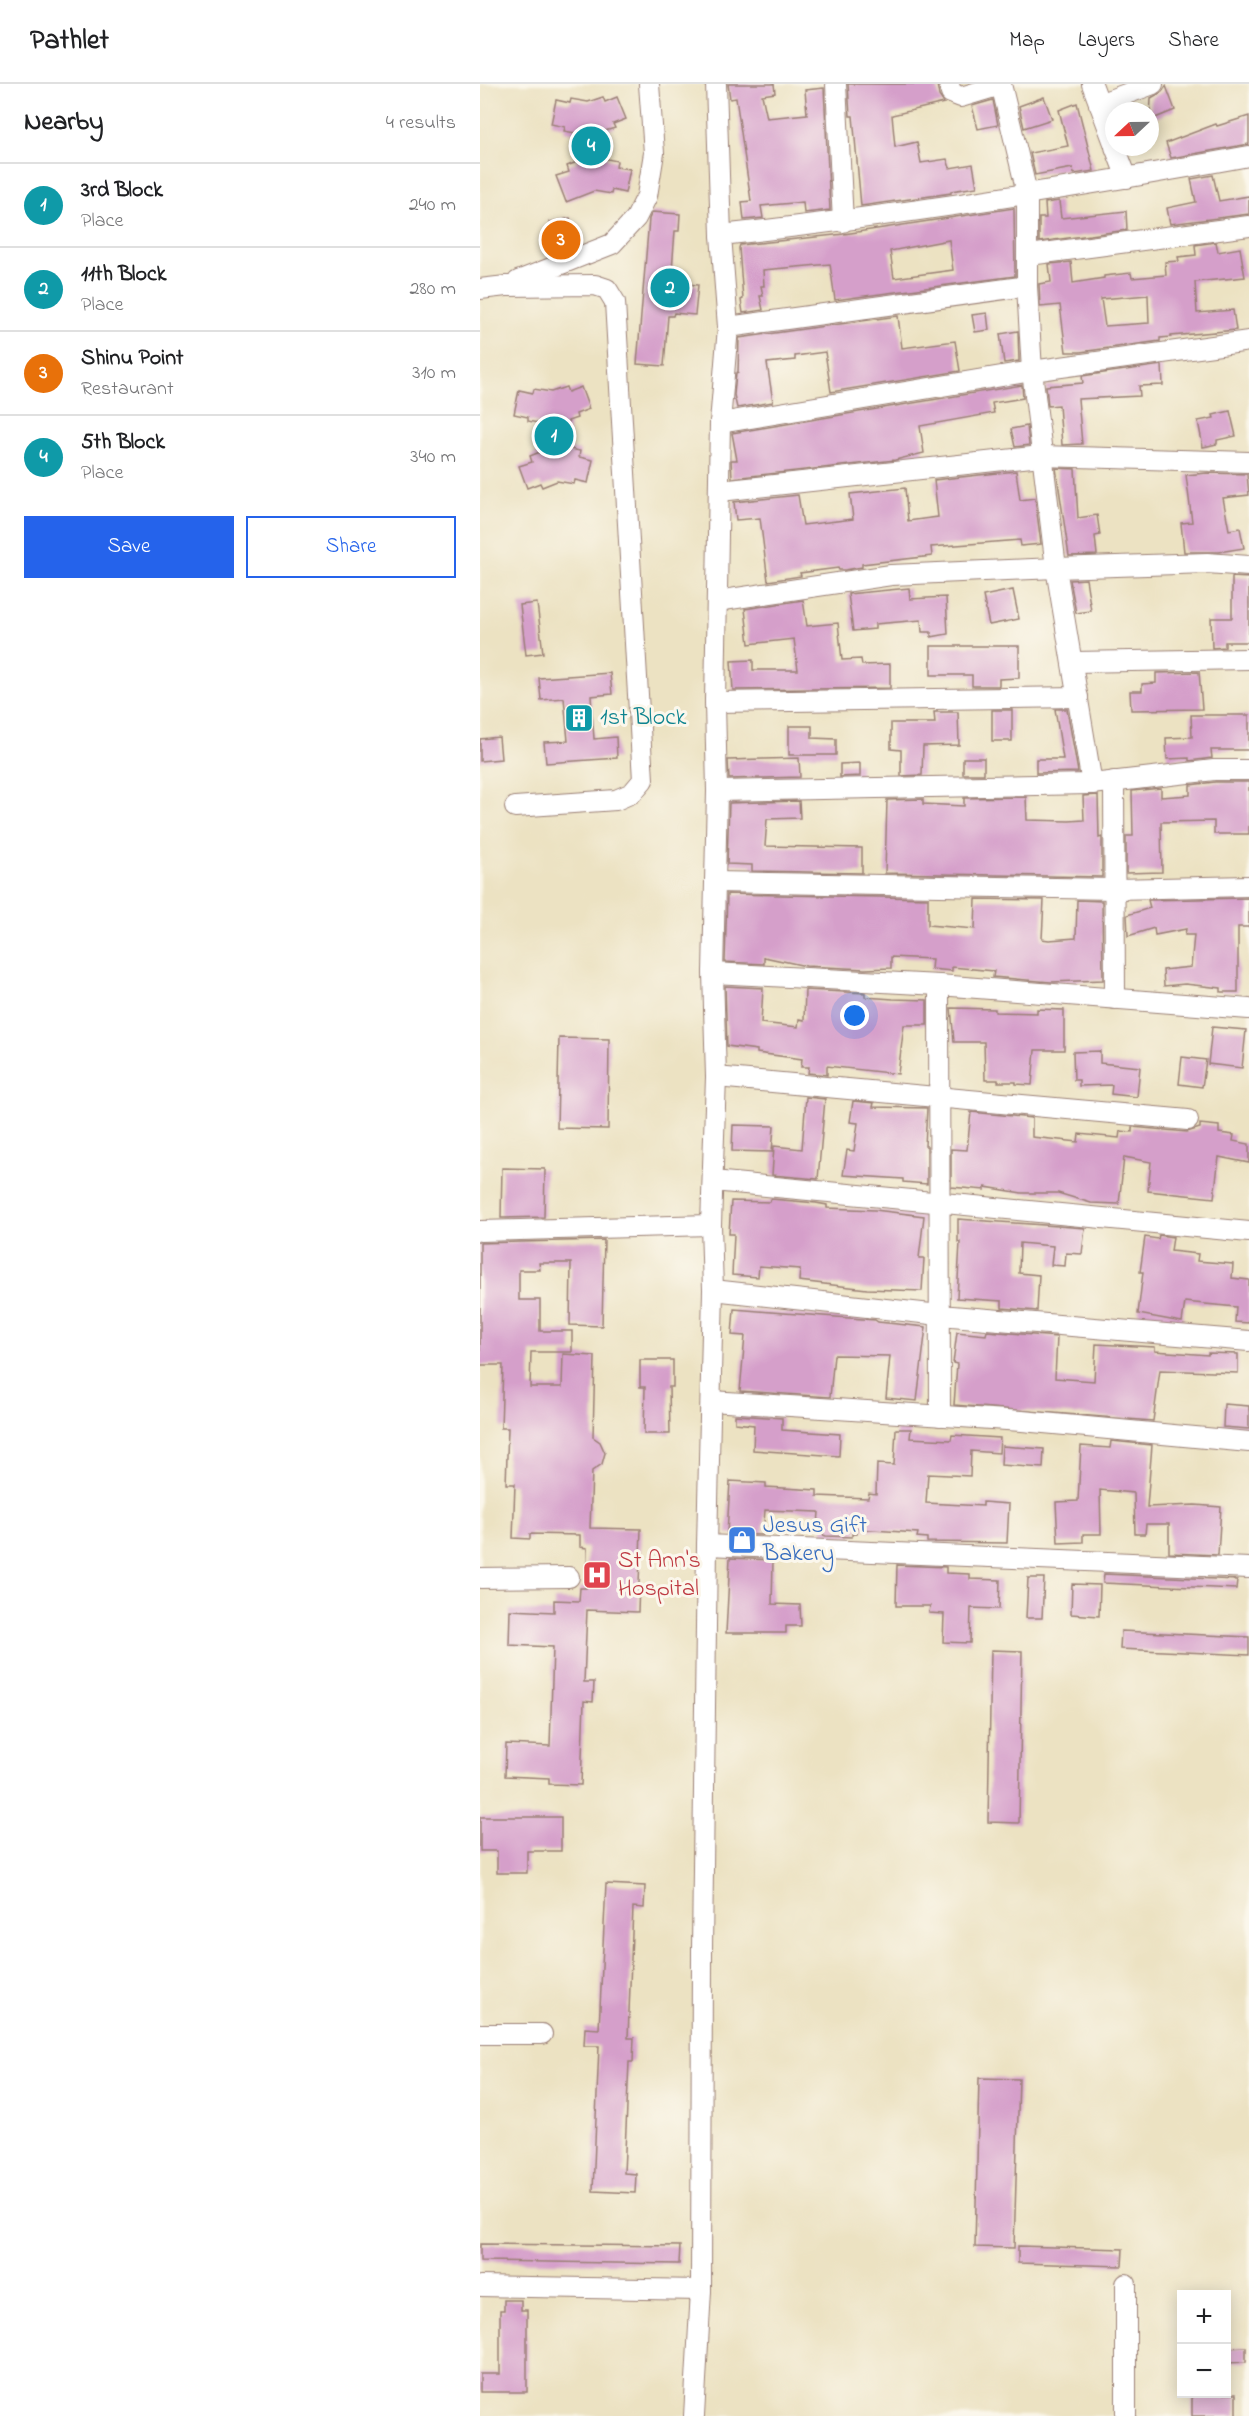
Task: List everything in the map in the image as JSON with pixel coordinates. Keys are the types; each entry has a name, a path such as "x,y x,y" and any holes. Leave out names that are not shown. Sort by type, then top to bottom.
{"street":[{"path":"506,286 612,244 636,219 647,196 654,153 649,84"},
{"path":"694,2416 701,2290 707,1545 711,1401 711,1225 716,1077 713,973 717,791 717,601 720,423 728,327 721,235 716,84"},
{"path":"836,84 843,222"},
{"path":"949,84 951,93 961,98 1001,85 1027,193 1029,255 1027,286 1032,371 1041,456 1056,568 1092,784"},
{"path":"1092,84 1105,119"},
{"path":"1099,104 1153,84"},
{"path":"1119,156 1127,178"},
{"path":"721,235 843,222 1127,178 1249,156"},
{"path":"1029,255 1249,226"},
{"path":"480,289 506,286 595,285 607,289 615,302 643,780 632,793 616,801 515,807"},
{"path":"728,327 1027,286"},
{"path":"720,423 1032,371 1249,341"},
{"path":"720,491 1041,456 1249,462"},
{"path":"717,601 912,573 1207,563 1249,566"},
{"path":"1073,662 1249,660"},
{"path":"716,702 1078,697"},
{"path":"717,791 1092,784 1214,770 1249,770"},
{"path":"1114,781 1115,999"},
{"path":"715,882 1115,889 1249,886"},
{"path":"713,973 939,985 1249,1009"},
{"path":"939,985 940,1416"},
{"path":"716,1077 1188,1120"},
{"path":"713,1181 1249,1232"},
{"path":"480,1231 711,1225"},
{"path":"712,1290 940,1315 1249,1341"},
{"path":"711,1401 1022,1420 1249,1442"},
{"path":"707,1545 1249,1568"},
{"path":"480,1578 569,1577"},
{"path":"480,2034 542,2034"},
{"path":"1126,2284 1126,2416"},
{"path":"480,2286 701,2290"}],"building":[{"path":"728,84 774,84 775,93 762,95 767,118 807,114 805,90 824,88 830,210 804,213 803,202 761,206 763,218 744,220 742,202 751,201 736,98 730,99"},
{"path":"848,84 937,84 939,96 944,103 892,115 895,147 917,142 921,163 947,159 950,168 973,164 977,187 861,206"},
{"path":"1166,86 1175,110 1159,116 1159,102 1151,102 1151,98 1162,92"},
{"path":"603,97 605,102 617,97 626,119 613,124 615,128 605,131 607,159 617,161 616,167 630,169 625,193 612,190 611,194 594,191 566,202 556,176 569,172 567,166 577,162 575,133 564,131 565,127 551,124 556,100 570,103 571,99 588,102"},
{"path":"1044,97 1052,119 1024,128 1019,106"},
{"path":"993,100 998,125 978,129 972,106"},
{"path":"1077,103 1094,171 1074,174 1073,168 1035,175 1030,153 1068,146 1059,110"},
{"path":"1249,116 1249,144 1171,158 1166,143 1216,124 1217,126"},
{"path":"1213,175 1219,201 1249,196 1249,214 1170,224 1167,208 1196,202 1191,179"},
{"path":"1059,201 1061,218 1126,211 1127,230 1039,242 1039,218 1046,218 1045,203"},
{"path":"1014,208 1015,276 835,300 830,264 763,270 764,286 761,286 763,296 760,296 763,310 743,313 740,245 844,234","holes":["949,240 953,270 894,278 890,251"]},
{"path":"652,212 680,214 679,231 675,231 671,283 698,285 695,315 674,313 673,316 668,316 664,366 637,364 649,219"},
{"path":"570,218 574,233 570,234 573,247 552,255 550,241 554,240 550,222"},
{"path":"1216,242 1218,252 1240,248 1245,277 1195,282 1197,313 1233,310 1236,330 1171,336 1160,338 1160,341 1066,352 1060,305 1040,307 1039,284 1051,282 1049,264 1071,262 1073,283 1131,273 1132,278 1166,275 1165,262 1179,261 1178,257 1196,255 1195,245","holes":["1148,295 1149,323 1105,326 1101,299"]},
{"path":"987,313 989,330 975,332 972,315"},
{"path":"898,316 902,348 955,341 960,371 831,392 825,352 795,356 795,360 767,363 773,402 737,408 734,395 738,372 739,338"},
{"path":"1018,331 1019,361 1004,363 1000,334"},
{"path":"1162,365 1163,385 1139,386 1140,396 1078,399 1082,444 1062,445 1059,405 1048,406 1046,386 1083,383 1082,376"},
{"path":"1022,385 1023,398 992,403 994,413 920,426 924,453 895,460 732,478 731,460 737,460 732,433"},
{"path":"566,387 568,392 581,387 589,409 576,414 577,418 568,421 570,449 580,451 579,457 593,460 588,483 575,480 574,484 557,481 542,487 540,483 527,488 519,466 532,462 530,456 540,452 538,423 528,421 528,417 514,414 519,390 533,393 534,389 551,392"},
{"path":"1230,411 1236,436 1217,440 1217,444 1203,447 1198,421 1214,418 1213,415"},
{"path":"1027,426 1029,445 1015,447 1011,429"},
{"path":"1056,468 1075,469 1078,518 1097,515 1100,535 1095,536 1097,555 1069,556"},
{"path":"1016,471 1020,500 1035,498 1041,544 1021,546 1020,540 931,547 932,556 862,564 862,567 845,570 838,568 800,573 801,576 768,581 760,518 736,520 734,502 798,495 803,525 853,519 850,494 905,488 908,521 938,517 934,480"},
{"path":"1247,474 1249,495 1223,498 1229,530 1240,528 1244,548 1219,552 1184,552 1181,523 1192,522 1186,475"},
{"path":"1232,577 1249,578 1249,642 1225,642 1225,647 1212,648 1211,618 1232,618"},
{"path":"1086,579 1091,611 1076,613 1070,580"},
{"path":"909,588 910,599 946,597 948,634 931,637 931,632 922,632 921,620 875,624 875,629 853,631 848,594"},
{"path":"1013,590 1019,619 989,625 983,596"},
{"path":"803,600 807,626 838,623 842,660 861,659 862,665 890,664 890,688 733,690 731,661 753,660 753,670 798,670 794,639 749,644 745,609"},
{"path":"537,603 543,653 526,655 520,605"},
{"path":"931,646 1019,646 1019,678 999,679 999,686 972,686 972,675 931,675"},
{"path":"1199,672 1202,709 1131,710 1130,691 1142,691 1142,684 1156,683 1156,673"},
{"name":"1st Block","path":"610,673 612,694 591,696 594,739 616,737 617,758 546,763 544,742 568,741 564,698 541,700 539,678"},
{"path":"1055,709 1067,709 1078,772 1036,773 1036,759 1063,759"},
{"path":"992,710 1012,710 1012,741 992,741"},
{"path":"934,712 958,712 959,745 923,746 922,775 901,776 901,750 891,749 891,723 935,723"},
{"path":"1191,715 1249,715 1249,750 1211,750 1212,758 1189,761 1189,758 1167,759 1166,738 1192,737"},
{"path":"789,726 812,726 812,738 836,739 836,755 789,755"},
{"path":"499,737 501,759 480,761 480,739"},
{"path":"799,758 800,777 729,779 728,760"},
{"path":"963,758 984,758 984,774 963,774"},
{"path":"860,763 860,776 840,777 840,764"},
{"path":"1249,782 1249,834 1214,834 1214,821 1161,822 1162,872 1126,873 1126,836 1133,836 1132,791 1161,788 1161,797 1190,795 1190,785"},
{"path":"1098,795 1099,838 1102,837 1102,877 885,873 887,800 923,799 923,804 964,806 964,798 1026,797 1027,820 1069,821 1084,820 1083,796"},
{"path":"799,801 800,818 767,819 765,846 862,848 862,873 752,871 752,865 727,864 729,803"},
{"path":"727,894 928,898 928,925 975,929 976,899 1044,900 1042,939 1049,940 1076,938 1077,900 1102,901 1103,980 1051,982 993,977 994,971 952,967 952,971 931,969 932,959 891,957 891,968 865,969 806,966 764,957 764,964 725,962"},
{"path":"1249,898 1249,927 1238,927 1238,992 1221,992 1221,988 1185,984 1164,986 1163,970 1191,967 1194,935 1185,935 1186,929 1155,935 1154,928 1128,936 1127,915 1150,908 1148,900"},
{"path":"725,986 763,988 761,1023 798,1027 799,1019 804,1020 805,990 865,993 865,997 927,1000 927,1025 904,1025 898,1074 827,1066 827,1075 808,1073 809,1067 801,1067 802,1059 727,1046"},
{"path":"951,1008 1037,1013 1037,1009 1064,1010 1064,1050 1035,1050 1032,1085 985,1080 984,1042 954,1042"},
{"path":"1212,1027 1246,1030 1242,1068 1208,1064"},
{"path":"559,1038 609,1039 608,1129 557,1128"},
{"path":"1100,1051 1100,1063 1140,1067 1137,1097 1111,1094 1112,1085 1079,1086 1079,1080 1074,1080 1073,1052"},
{"path":"1182,1057 1206,1060 1202,1087 1179,1084"},
{"path":"806,1097 825,1099 818,1179 772,1175 774,1146 802,1149"},
{"path":"853,1101 874,1103 873,1107 927,1108 925,1146 927,1146 927,1184 903,1182 903,1179 843,1175 847,1150 854,1151 858,1123 850,1122"},
{"path":"971,1112 1032,1118 1032,1137 1078,1142 1079,1134 1119,1138 1120,1131 1132,1132 1132,1127 1187,1132 1200,1128 1200,1124 1219,1126 1219,1133 1234,1135 1233,1141 1249,1144 1249,1163 1219,1157 1214,1198 1148,1191 1151,1162 1124,1157 1119,1204 1091,1203 1058,1193 1022,1193 985,1187 985,1190 951,1187 951,1149 967,1150"},
{"path":"733,1125 774,1126 772,1152 732,1151"},
{"path":"502,1168 545,1169 544,1217 501,1218"},
{"path":"771,1199 816,1203 827,1205 827,1208 875,1210 924,1216 919,1258 924,1258 922,1291 867,1289 799,1281 800,1269 759,1266 758,1277 732,1275 734,1234 729,1234 731,1201 770,1202"},
{"path":"958,1219 1085,1228 1082,1254 1066,1253 1065,1266 1051,1265 1053,1246 1020,1243 1019,1273 1039,1275 1037,1311 1002,1308 1002,1301 957,1298 960,1242 958,1242"},
{"path":"1159,1235 1173,1237 1171,1251 1198,1254 1197,1261 1233,1264 1232,1278 1249,1280 1249,1323 1235,1322 1236,1307 1185,1302 1182,1322 1138,1314 1143,1272 1140,1272 1145,1237 1158,1239"},
{"path":"604,1240 602,1326 570,1325 571,1263 539,1263 540,1270 519,1270 519,1300 540,1300 540,1331 572,1331 572,1352 531,1352 530,1387 562,1387 563,1354 595,1356 593,1437 600,1442 605,1453 602,1464 592,1471 590,1528 641,1529 638,1612 587,1610 584,1682 594,1682 593,1702 584,1701 581,1785 549,1784 549,1778 505,1776 506,1744 550,1746 553,1647 509,1645 510,1610 554,1612 554,1600 579,1601 580,1588 586,1588 587,1548 580,1547 580,1535 530,1534 530,1539 513,1538 515,1484 506,1484 508,1428 501,1428 503,1365 480,1365 480,1243"},
{"path":"734,1309 875,1320 926,1327 917,1401 886,1398 890,1356 834,1355 830,1397 740,1391 745,1336 732,1335"},
{"path":"987,1331 1057,1337 1055,1378 1094,1381 1096,1344 1155,1347 1155,1351 1208,1355 1208,1353 1238,1354 1238,1373 1160,1370 1153,1421 954,1405 957,1364 953,1363 957,1332 986,1335"},
{"path":"640,1360 673,1360 673,1387 669,1387 670,1434 644,1434 645,1387 640,1387"},
{"path":"1224,1404 1249,1406 1249,1429 1223,1427"},
{"path":"735,1415 782,1418 782,1430 840,1434 839,1456 753,1450 754,1425 735,1423"},
{"path":"896,1429 911,1429 910,1438 951,1440 952,1435 1000,1438 999,1453 971,1451 970,1476 928,1474 926,1503 983,1506 983,1502 1009,1504 1007,1543 927,1542 927,1538 917,1537 918,1533 857,1529 857,1534 852,1534 852,1537 826,1536 823,1535 823,1525 818,1525 819,1512 765,1510 763,1535 727,1534 730,1481 766,1483 766,1487 817,1490 817,1496 868,1498 869,1493 876,1494 877,1464 894,1465"},
{"path":"1111,1441 1152,1445 1147,1507 1195,1505 1221,1507 1218,1555 1169,1553 1169,1524 1146,1524 1145,1534 1135,1534 1134,1493 1100,1490 1101,1534 1083,1534 1083,1542 1058,1543 1056,1502 1078,1501 1081,1446 1110,1448"},
{"path":"1002,1446 1044,1449 1043,1468 1001,1465"},
{"path":"730,1558 773,1560 772,1604 800,1605 801,1626 786,1626 786,1633 726,1633"},
{"path":"897,1565 946,1567 946,1573 970,1574 970,1579 1000,1580 999,1609 971,1608 970,1643 943,1642 944,1614 929,1613 930,1606 896,1606"},
{"path":"1104,1574 1237,1580 1236,1589 1103,1583"},
{"path":"1028,1578 1044,1578 1042,1618 1026,1618"},
{"path":"1072,1584 1100,1585 1099,1616 1071,1614"},
{"path":"1121,1631 1249,1637 1249,1655 1120,1649"},
{"path":"991,1650 1022,1651 1019,1823 988,1822"},
{"path":"480,1817 561,1817 561,1851 527,1851 527,1873 497,1873 497,1851 480,1851"},
{"path":"606,1884 645,1886 644,1908 633,1907 628,2038 634,2038 633,2062 629,2062 624,2173 636,2174 635,2193 593,2191 599,2046 584,2046 585,2028 599,2029"},
{"path":"979,2078 1019,2079 1014,2248 975,2247"},
{"path":"480,2244 680,2246 679,2264 480,2261"},
{"path":"1018,2246 1123,2249 1122,2266 1018,2263"},
{"path":"504,2300 521,2300 521,2310 527,2310 527,2392 480,2392 480,2374 500,2374 500,2310 504,2310"},
{"path":"1246,2347 1246,2362 1231,2363 1231,2348"},
{"path":"1231,2394 1236,2394 1236,2416 1192,2416 1192,2398 1231,2398"}],"place":[{"name":"5th Block","path":"591,146"},
{"name":"Shinu Point","path":"561,240"},
{"name":"11th Block","path":"670,288"},
{"name":"3rd Block","path":"554,436"},
{"name":"1st Block","path":"579,718"},
{"name":"Jesus Gift Bakery","path":"742,1540"},
{"name":"St Ann's Hospital","path":"597,1575"}]}
